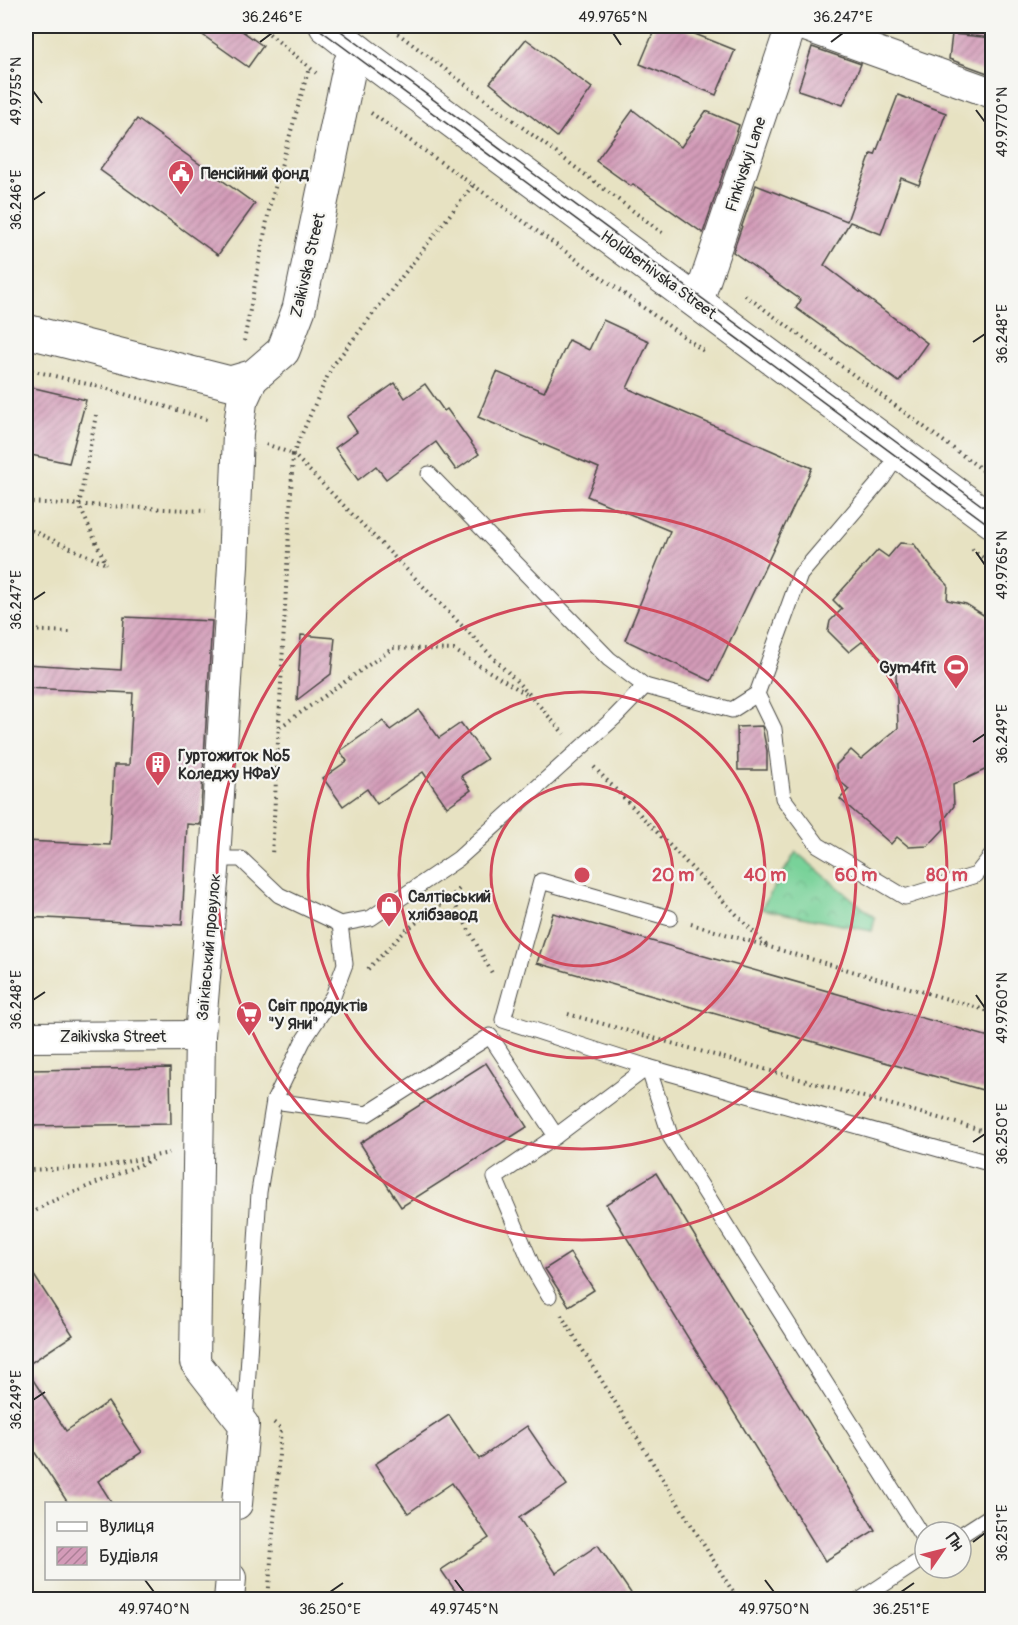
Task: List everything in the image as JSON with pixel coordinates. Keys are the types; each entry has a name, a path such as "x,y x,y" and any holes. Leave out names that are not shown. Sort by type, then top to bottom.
{"main road":[{"name":"Holdberhivska Street","path":"326,26 993,521"},
{"name":"Zaikivska Street","path":"26,330 230,383 254,376 283,351 299,309 350,64 357,51"}],"street":[{"name":"Finkivskyi Lane","path":"698,302 790,26"},
{"path":"805,26 993,93"},
{"name":"Заїківський провулок","path":"254,376 242,402 238,434 233,566 215,859 200,1036 195,1362 255,1421"},
{"name":"Zaikivska Street","path":"26,1037 200,1036"},
{"path":"237,1502 255,1421"},
{"path":"229,1599 231,1580"}],"lane":[{"path":"429,474 609,659 645,686 732,710 757,694 800,575 882,479 900,452"},
{"path":"215,859 241,859 279,895 339,924 370,918 458,859 614,718 645,686"},
{"path":"757,694 774,729 783,798 818,845 905,897 976,875 993,855"},
{"path":"274,1101 367,1114 490,1036 504,1020 541,881 670,918"},
{"path":"255,1421 259,1192 274,1101 303,1041 333,996 345,964 339,924"},
{"path":"504,1020 648,1067 993,1164"},
{"path":"490,1036 556,1136"},
{"path":"549,1296 536,1272 495,1178 556,1136 648,1067"},
{"path":"648,1067 671,1138 913,1522"},
{"path":"973,1528 993,1515"},
{"path":"860,1599 913,1565"}],"path":[{"path":"260,26 309,68"},
{"path":"473,185 707,353"},
{"path":"26,369 108,389 215,422"},
{"path":"26,528 106,564 79,505 96,415"},
{"path":"271,886 293,454"},
{"path":"26,502 218,511"},
{"path":"965,543 993,565"},
{"path":"26,630 70,632"},
{"path":"279,727 393,648 454,650 531,696"},
{"path":"366,970 405,931 451,897 467,881"},
{"path":"451,897 501,990 509,998"},
{"path":"670,918 993,1012"},
{"path":"567,1014 993,1133"},
{"path":"26,1170 101,1167 199,1147"},
{"path":"26,1217 46,1204 167,1153"},
{"path":"549,1296 738,1599"},
{"path":"255,1421 281,1428 268,1599"}],"green space":[{"path":"796,852 875,918 872,931 761,909"}],"building":[{"path":"190,26 235,26 263,46 248,67"},
{"path":"656,26 675,26 735,50 716,95 640,64"},
{"path":"855,26 877,26 874,32"},
{"path":"952,34 993,38 993,75 949,59"},
{"path":"526,39 592,88 557,137 490,83"},
{"path":"812,47 861,64 843,105 798,90"},
{"path":"898,95 946,113 919,185 901,178 881,234 850,222 824,265 927,343 899,382 796,308 801,300 733,252 756,185 847,221 871,154 875,155"},
{"path":"633,110 681,147 706,111 739,125 703,233 596,161"},
{"path":"137,119 255,204 218,255 100,170"},
{"path":"603,320 649,341 627,388 812,468 711,681 625,640 670,531 587,496 599,468 478,417 497,372 544,392 569,340 589,350"},
{"path":"395,383 405,398 425,384 444,411 447,409 479,454 456,470 436,442 386,479 376,466 358,480 335,448 357,432 347,417"},
{"path":"26,386 86,400 69,463 26,454"},
{"path":"900,543 914,544 934,571 948,585 947,600 966,604 993,621 993,766 953,785 954,806 943,821 944,829 928,846 909,847 897,837 891,844 840,799 849,789 837,779 836,765 851,750 861,759 898,728 896,673 863,641 849,652 828,631 830,621 842,609 833,600 878,550 888,557"},
{"name":"Гуртожиток №5 Коледжу НФаУ","path":"124,617 212,621 200,825 187,824 182,925 26,917 26,841 110,845 114,765 129,765 133,693 26,688 26,664 121,670"},
{"path":"301,635 335,638 331,674 297,700"},
{"path":"419,710 439,738 461,723 487,759 461,776 471,790 447,807 423,772 377,804 367,789 343,806 323,778 347,761 340,751 383,721 390,730"},
{"path":"762,726 767,751 767,770 738,770 737,727"},
{"path":"553,913 993,1038 993,1093 537,963"},
{"path":"486,1063 527,1127 401,1207 360,1143"},
{"path":"170,1068 171,1124 26,1126 26,1070"},
{"path":"656,1173 875,1530 825,1561 606,1204"},
{"path":"570,1253 594,1290 569,1306 545,1269"},
{"path":"26,1263 73,1335 26,1366"},
{"path":"26,1369 66,1431 108,1402 142,1452 98,1481 111,1502 67,1502 26,1439"},
{"path":"449,1415 479,1459 527,1426 567,1485 519,1518 556,1573 598,1545 635,1599 461,1599 441,1570 489,1538 452,1483 408,1513 375,1464"}],"tram line":[{"path":"315,26 992,527"},
{"path":"334,26 992,513"}],"place":[{"name":"Пенсійний фонд","path":"181,196"},
{"name":"Gym4fit","path":"956,690"},
{"name":"Гуртожиток №5 Коледжу НФаУ","path":"158,787"},
{"name":"Салтівський хлібзавод","path":"389,928"},
{"name":"Світ продуктів \"У Яни\"","path":"249,1037"}]}
